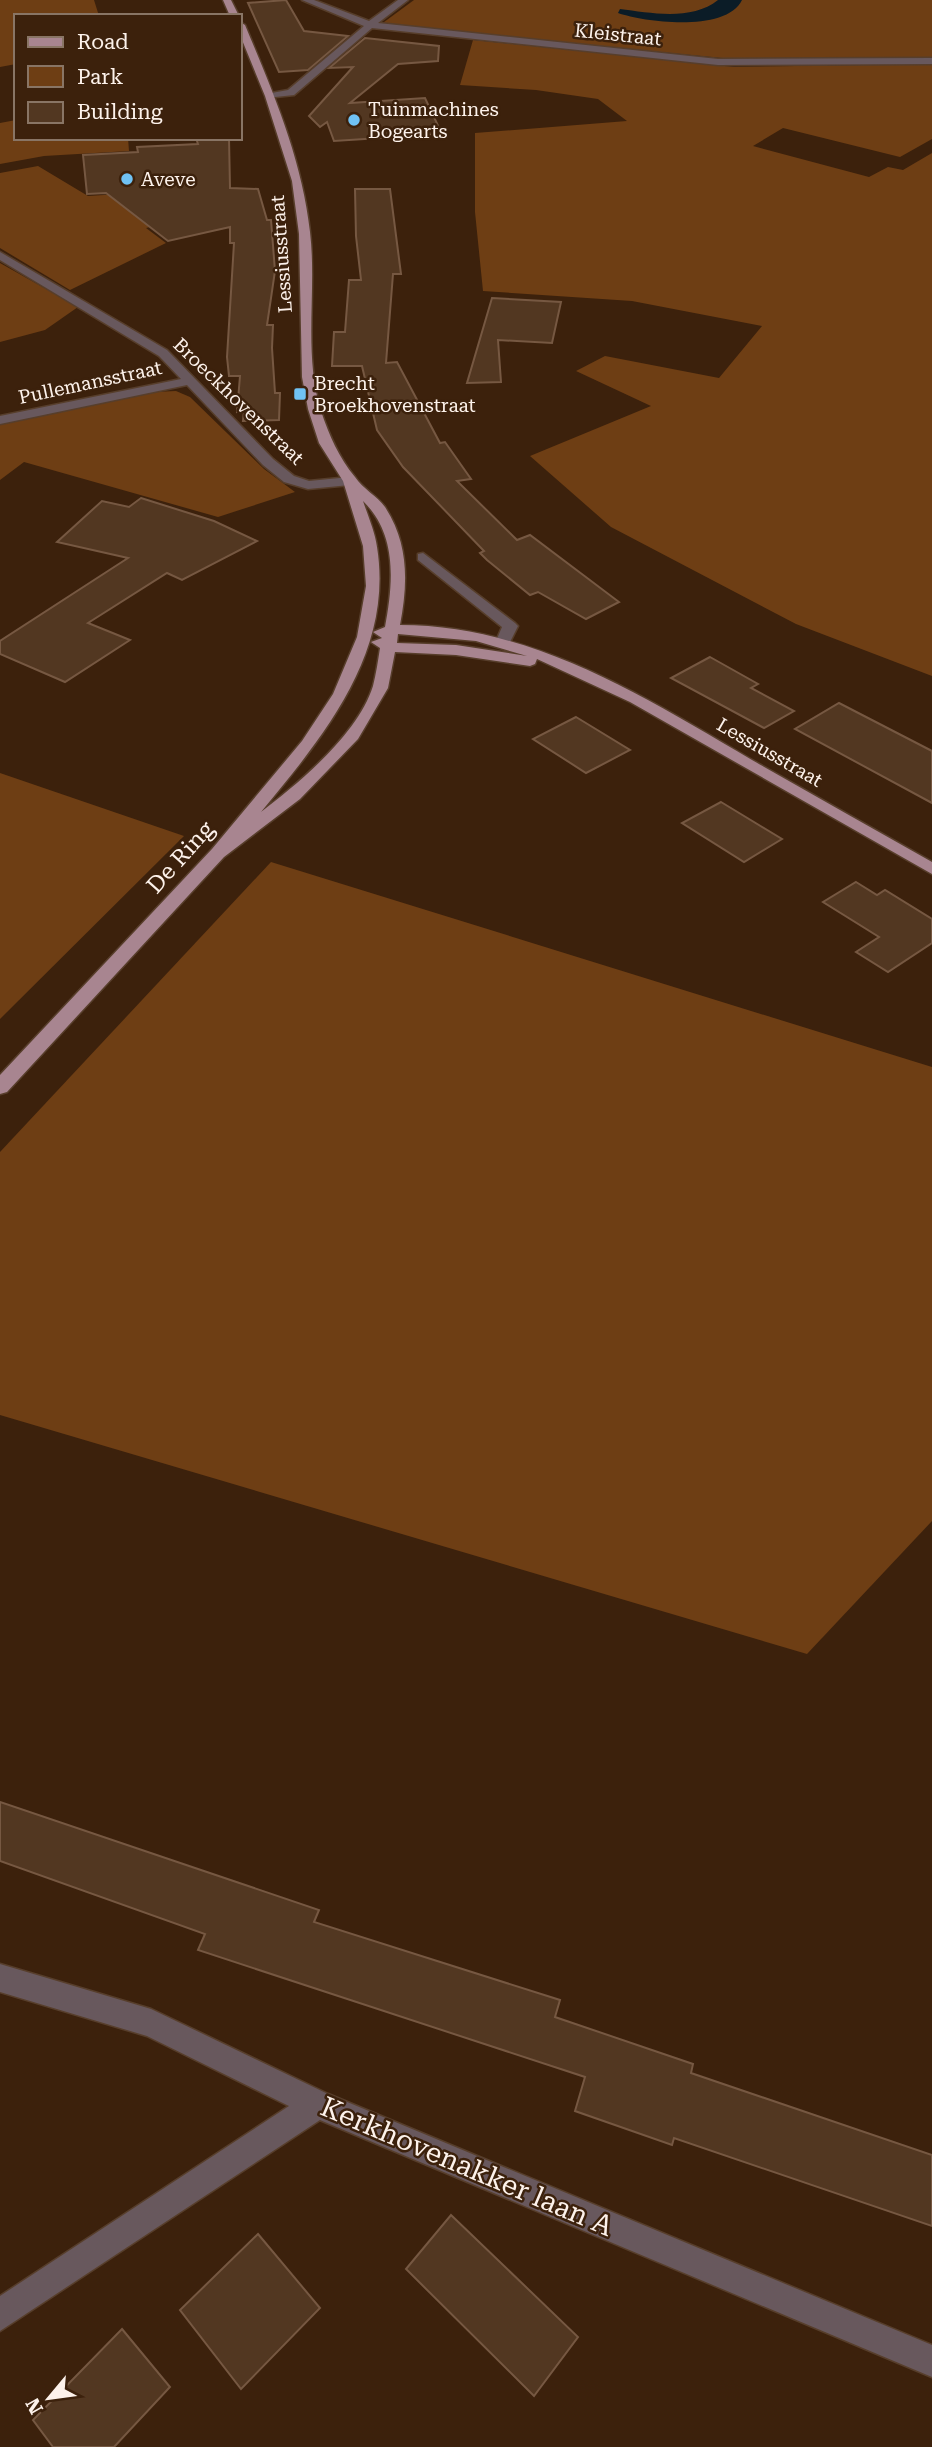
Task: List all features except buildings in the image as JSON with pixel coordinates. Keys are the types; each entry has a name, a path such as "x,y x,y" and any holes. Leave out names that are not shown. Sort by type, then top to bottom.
{"main road":[{"name":"Lessiusstraat","path":"242,30 291,155 302,207 308,377 314,409 326,443 350,481 378,508 392,536 399,565 394,628"},
{"name":"Lessiusstraat","path":"350,481 372,558 373,586 365,636"},
{"name":"Lessiusstraat","path":"365,636 394,628 448,632 504,641 587,673 932,869"},
{"path":"218,853 293,795 327,764 366,714 380,688 394,628"},
{"name":"Lessiusstraat","path":"365,636 390,647 480,653 587,673"},
{"name":"De Ring","path":"0,1087 218,853 308,744 354,670 365,636"}],"street":[{"name":"Kleistraat","path":"306,0 370,25 751,64 932,61"},
{"path":"270,96 292,93 370,25 404,0"},
{"name":"Broeckhovenstraat","path":"0,254 163,353 268,462 289,479 308,485 350,481"},
{"name":"Pullemansstraat","path":"0,420 188,381"},
{"path":"423,556 510,626 504,641"},
{"name":"Kerkhovenakker laan A","path":"0,1978 151,2023 318,2104 932,2361"},
{"path":"0,2315 318,2104"}],"green space":[{"path":"0,0 94,0 98,14 14,14 14,64 0,67"},
{"path":"414,0 932,0 932,59 753,61 380,25"},
{"path":"473,40 734,67 932,64 932,139 900,157 783,128 753,146 869,177 888,167 903,170 932,153 932,676 796,624 611,527 530,456 651,406 576,371 605,356 719,378 762,326 632,301 483,291 475,212 475,133 627,121 598,99 536,90 460,85"},
{"path":"14,120 14,140 128,140 129,151 44,156 0,164 0,123"},
{"path":"38,166 88,196 135,193 169,222 146,228 166,243 70,290 0,248 0,173"},
{"path":"0,263 78,307 45,330 0,342"},
{"path":"176,391 190,397 264,469 295,492 218,517 24,462 0,480 0,424 153,392"},
{"path":"0,773 184,836 0,1019"},
{"path":"271,862 932,1067 932,1521 807,1654 0,1415 0,1152"}],"water":[{"path":"718,0 742,0 734,10 704,21 666,22 618,13 620,9 684,13 708,7"}],"place":[{"name":"Tuinmachines Bogearts","path":"354,120"},
{"name":"Aveve","path":"127,179"},
{"name":"Brecht Broekhovenstraat","path":"300,394"}]}
